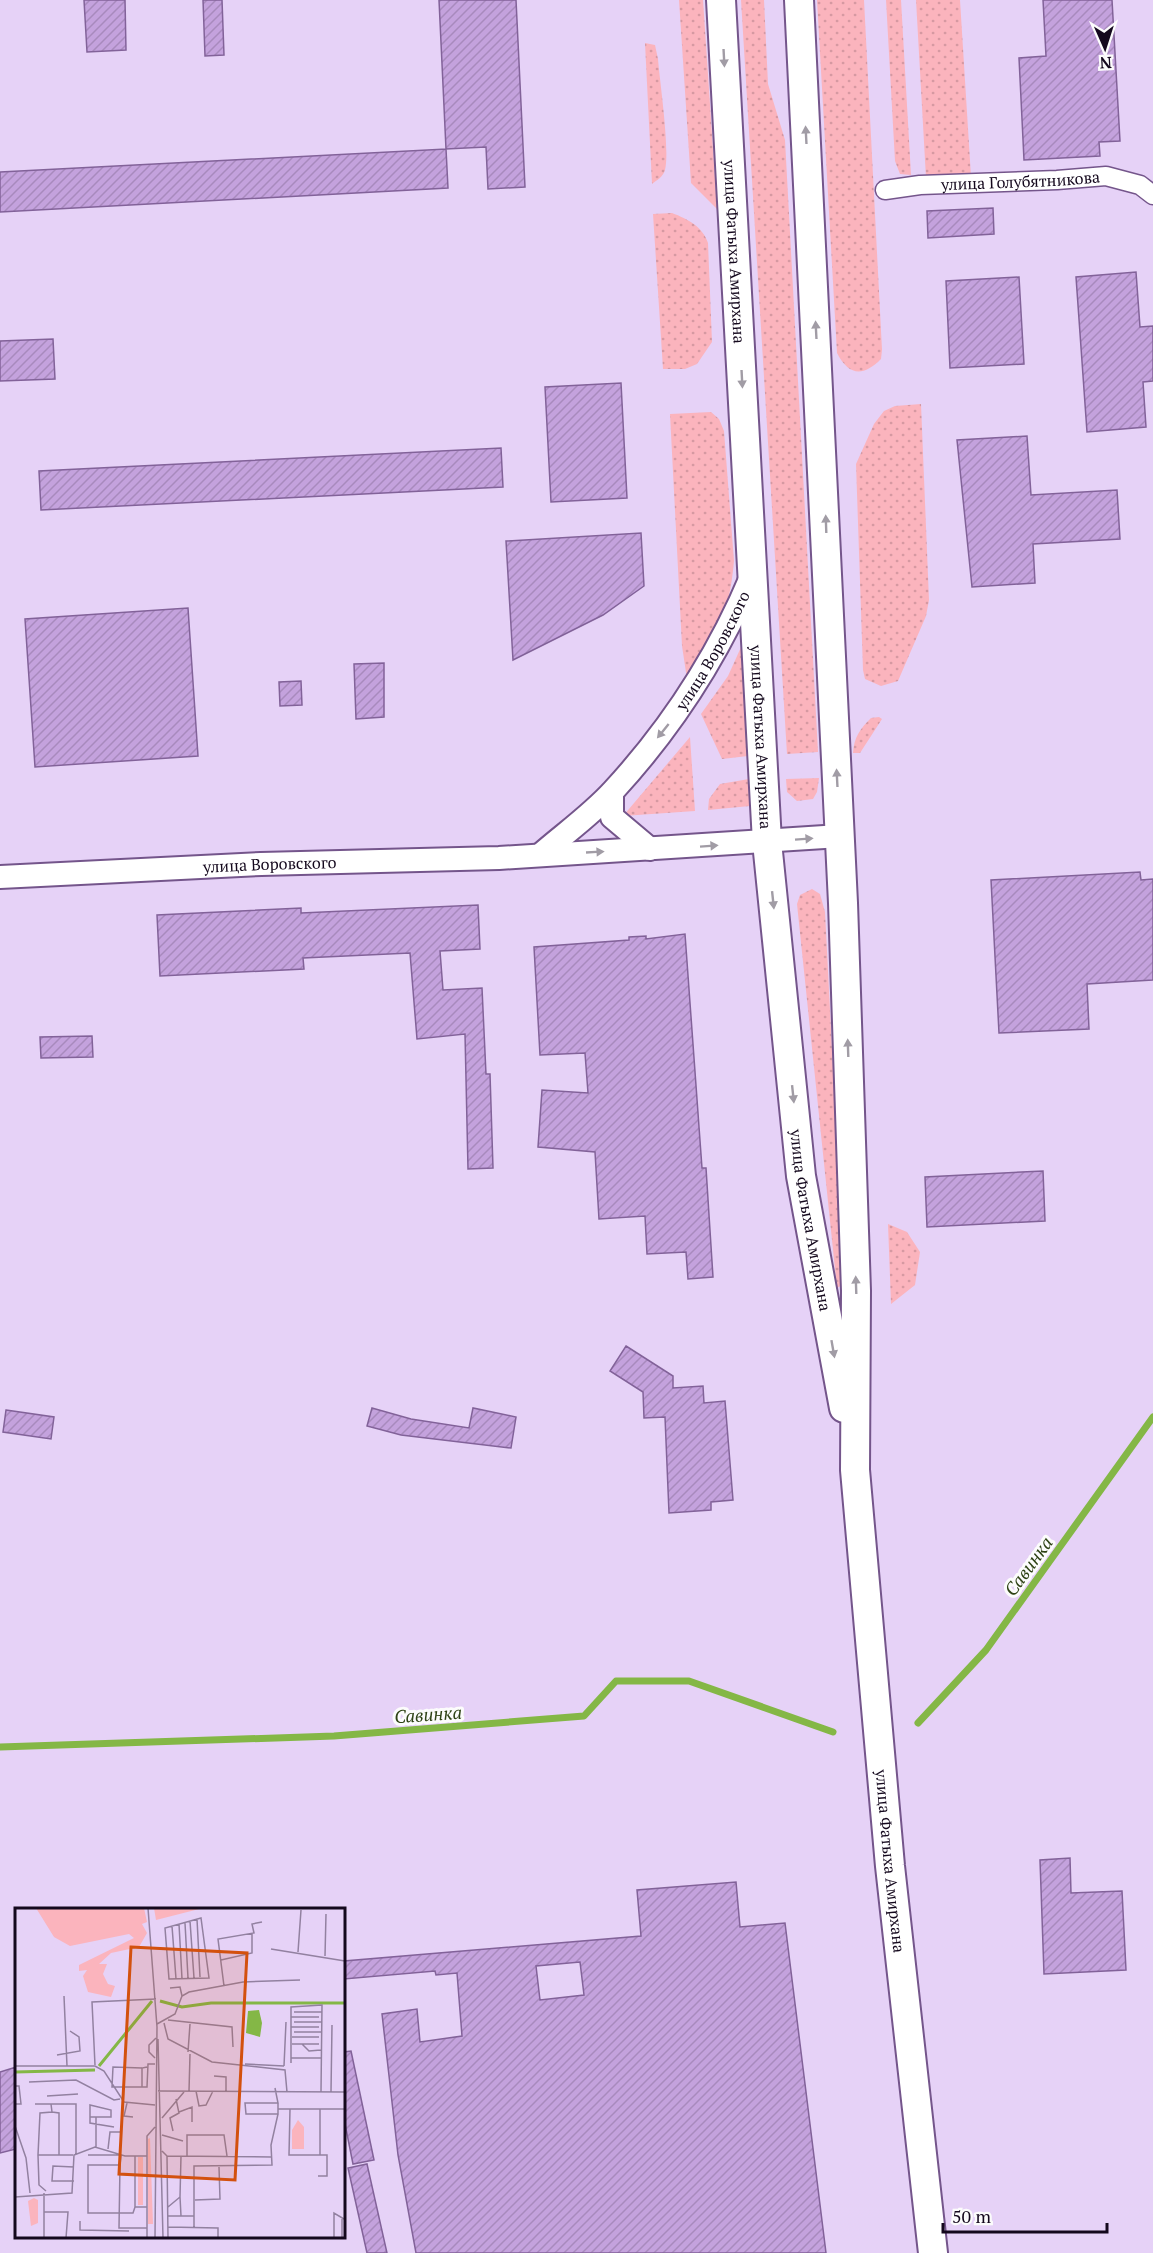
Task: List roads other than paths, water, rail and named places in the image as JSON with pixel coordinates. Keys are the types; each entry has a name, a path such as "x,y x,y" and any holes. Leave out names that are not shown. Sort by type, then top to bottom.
{"main road":[{"name":"улица Фатыха Амирхана","path":"721,0 767,842 801,1176 855,1470 890,1866 927,2216 933,2253"},
{"name":"улица Фатыха Амирхана","path":"799,0 840,836 856,1291 855,1470"}],"street":[{"name":"улица Голубятникова","path":"885,189 920,185 1107,176 1140,185 1153,195"},
{"name":"улица Воровского","path":"540,855 612,793 681,709 730,626 753,571"},
{"path":"612,793 612,817 650,849"},
{"name":"улица Воровского","path":"0,877 261,864 540,855 840,836"}],"waterway":[{"name":"Савинка","path":"918,1723 986,1650 1153,1417"},
{"name":"Савинка","path":"0,1747 334,1736 584,1716 616,1681 689,1681 833,1732"}]}
